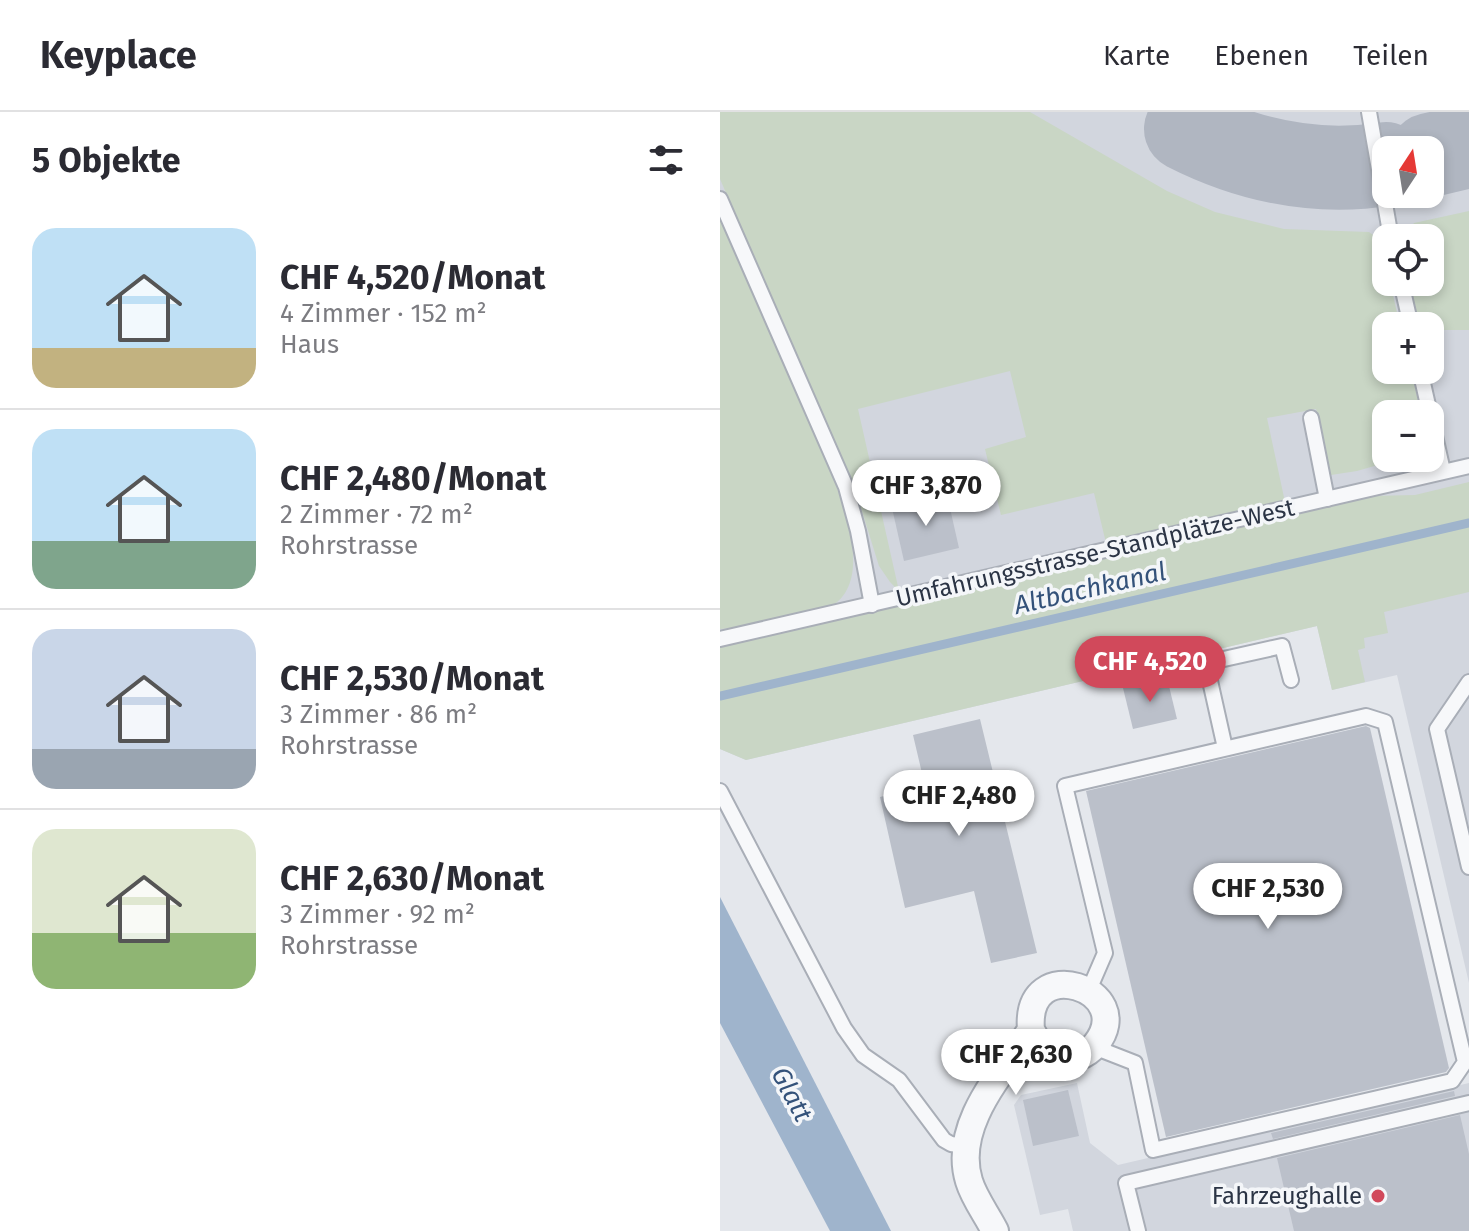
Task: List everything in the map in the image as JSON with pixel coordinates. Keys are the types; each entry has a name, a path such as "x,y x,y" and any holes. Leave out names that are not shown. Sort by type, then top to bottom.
{"street":[{"path":"1064,983 1077,984 1089,990 1104,1011 1105,1024 1094,1047 1071,1058 1046,1051 1031,1030 1033,1005 1041,994 1064,983"},
{"path":"995,1231 969,1181 965,1146 976,1112 1031,1030"}],"lane":[{"path":"1369,112 1389,224"},
{"path":"720,199 846,487 872,605"},
{"path":"1311,418 1327,499"},
{"name":"Umfahrungsstrasse-Standplätze-West","path":"1444,471 1469,466"},
{"name":"Umfahrungsstrasse-Standplätze-West","path":"720,639 1439,472"},
{"path":"1225,748 1206,663 1282,646 1291,680"},
{"path":"1469,682 1437,729 1469,867"},
{"path":"1089,990 1105,953 1065,786 1366,716 1385,722 1465,1062 1452,1081 1153,1150 1135,1063 1094,1047"},
{"path":"720,791 844,1028 863,1055 899,1080 944,1140 965,1146"},
{"path":"1138,1231 1126,1183 1469,1103"}],"shaded area":[{"path":"720,112 1469,112 1469,983 1397,675 1332,690 1317,626 746,760 720,749"},
{"path":"1077,1083 1090,1143 1118,1165 1469,1083 1469,1231 1073,1231 1068,1209 1040,1215 1014,1105 1021,1095"}],"green space":[{"path":"720,112 1030,112 1167,191 1215,212 1284,229 1369,232 1372,234 1372,296 1393,296 1397,312 1372,312 1372,384 1414,384 1418,400 1372,400 1372,467 1331,475 1316,409 1267,418 1285,502 1106,543 1094,493 1001,515 985,449 1026,437 1010,371 858,409 899,591 879,566 856,492 720,179"},
{"path":"1469,211 1469,330 1444,330 1444,312 1416,312 1412,296 1444,296 1444,224 1414,223"},
{"path":"720,218 832,474 848,524 853,563 851,580 843,596 830,607 720,629"},
{"path":"1469,482 1469,592 1384,612 1388,633 1364,638 1365,648 1358,650 1365,682 1332,690 1317,626 746,760 720,749 720,647 1370,496 1415,495"}],"water":[{"name":"Glatt","path":"720,897 891,1231 830,1231 720,1023"}],"building":[{"path":"947,495 959,548 904,561 892,508"},
{"path":"1167,678 1177,719 1133,729 1123,688"},
{"path":"980,719 1037,953 991,963 974,891 905,908 880,797 925,786 913,735"},
{"path":"1366,726 1370,728 1449,1068 1446,1072 1166,1137 1086,791"},
{"path":"1068,1090 1079,1136 1033,1146 1023,1100"},
{"path":"1454,1091 1455,1096 1273,1139 1271,1133"},
{"name":"Fahrzeughalle","path":"1460,1115 1469,1154 1469,1231 1294,1231 1277,1158"}],"waterway":[{"name":"Altbachkanal","path":"720,696 1469,523"}],"taxiway":[{"path":"1186,129 1234,150 1283,163 1334,168 1372,166"},
{"path":"1444,152 1469,146"}],"place":[{"name":"Fahrzeughalle","path":"1378,1196"}]}
